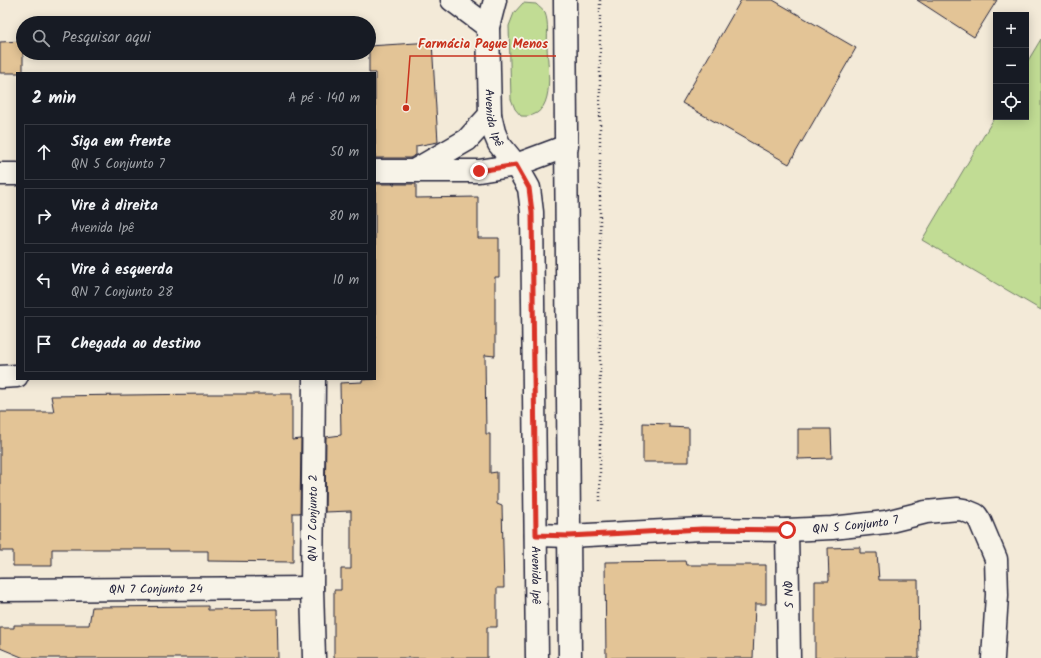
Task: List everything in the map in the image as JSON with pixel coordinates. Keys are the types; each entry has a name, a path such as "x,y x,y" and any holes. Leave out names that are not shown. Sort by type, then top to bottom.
{"street":[{"path":"452,0 488,26"},
{"name":"Avenida Ipê","path":"495,0 488,26 490,115 494,132 499,144 516,165 529,188 532,212 537,658"},
{"path":"565,0 567,146 568,575 570,658"},
{"path":"417,169 467,140 490,115"},
{"path":"376,170 417,169 465,172 516,165 567,146"},
{"path":"0,174 16,174"},
{"path":"0,377 16,376"},
{"name":"QN 7 Conjunto 2","path":"314,380 312,588 314,658"},
{"name":"QN 5 Conjunto 7","path":"536,535 569,536 702,529 787,530 832,528 879,523 926,512 958,508 976,515 996,559 997,595 993,658"},
{"name":"QN 5","path":"787,530 789,658"},
{"name":"QN 7 Conjunto 24","path":"0,590 312,588"}],"path":[{"path":"600,0 600,504"}],"green space":[{"path":"523,3 536,4 545,13 547,25 549,80 545,102 540,110 532,115 521,116 515,109 511,99 509,26 514,13"},
{"path":"1041,39 1041,310 922,240 993,120 1029,120 1029,59"}],"building":[{"path":"741,0 773,0 856,48 789,164 682,103"},
{"path":"917,0 997,0 974,37"},
{"path":"16,41 16,60 23,60 23,72 0,73 0,42"},
{"path":"432,42 438,142 416,146 416,155 410,158 376,158 376,72 369,72 369,60 376,60 376,46"},
{"path":"376,184 416,184 416,198 478,197 478,238 499,238 499,277 495,277 495,356 485,355 486,434 490,434 490,473 497,472 497,504 502,506 504,588 497,588 497,627 487,627 487,658 334,658 334,590 341,590 341,569 351,569 351,511 325,512 326,437 341,435 340,383 362,382 362,380 376,380"},
{"path":"292,394 292,440 301,439 300,513 293,513 293,562 208,561 208,551 169,551 169,549 52,549 52,566 13,566 13,551 0,551 0,412 54,412 51,396"},
{"path":"643,423 669,424 669,427 689,428 689,462 643,462"},
{"path":"798,429 831,429 832,458 798,459"},
{"path":"860,547 860,553 877,553 879,580 918,580 919,658 815,658 815,581 829,581 828,548"},
{"path":"685,561 686,565 766,565 766,604 755,604 753,658 606,658 605,562"},
{"path":"208,606 208,610 277,609 278,658 24,658 0,648 0,628 14,628 14,625 89,625 92,607"}],"place":[{"name":"Farmácia Pague Menos","path":"406,108"}],"route":[{"path":"479,171 516,165 529,188 532,212 536,535 569,536 702,529 787,530"}]}
